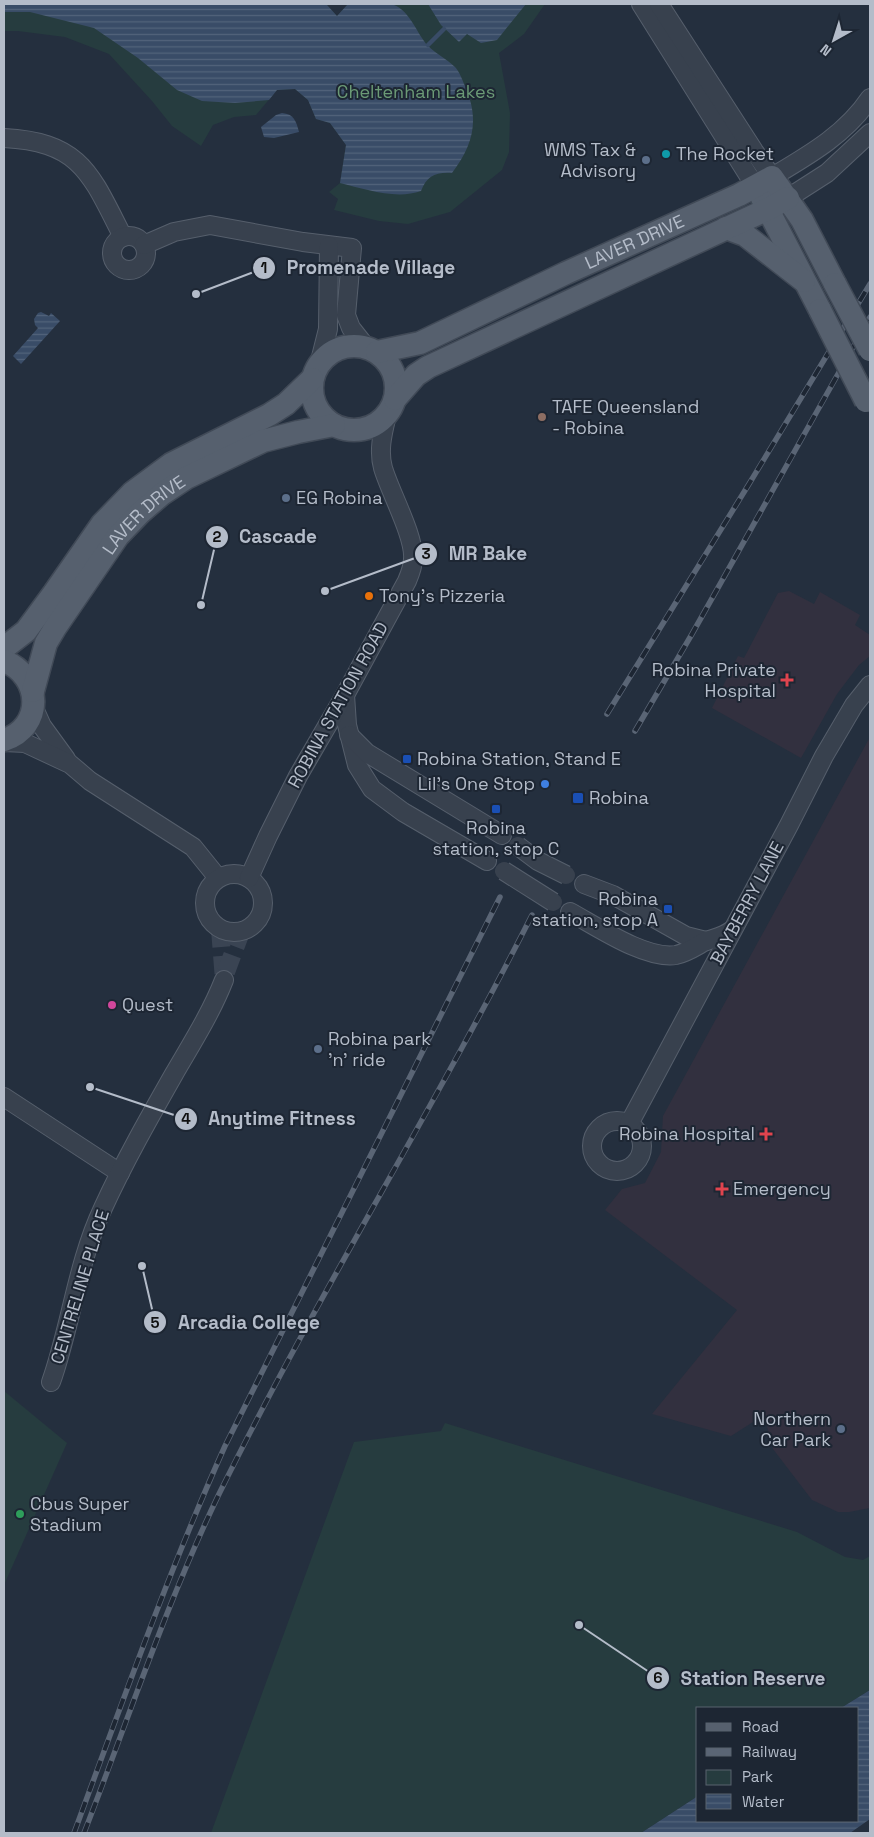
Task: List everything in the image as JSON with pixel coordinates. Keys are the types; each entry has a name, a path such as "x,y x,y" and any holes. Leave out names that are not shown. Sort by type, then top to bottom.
{"main road":[{"path":"764,181 788,198 809,233 870,350"},
{"path":"764,181 768,210 868,404"},
{"name":"LAVER DRIVE","path":"372,350 420,343 764,181"},
{"name":"LAVER DRIVE","path":"391,407 416,375 428,367 768,210 788,198"},
{"path":"726,228 745,236 807,283"},
{"path":"356,345 372,350 387,361 394,373 396,386 391,407 379,422 359,430 346,430 334,426 323,417 315,406 311,393 316,370 336,349 356,345"},
{"name":"LAVER DRIVE","path":"4,648 26,631 102,524 132,492 170,464 269,415 286,404 316,370"},
{"name":"LAVER DRIVE","path":"4,741 22,729 30,719 46,643 118,536 140,513 162,494 186,478 262,441 334,426"},
{"path":"4,661 21,671 33,699"}],"street":[{"path":"641,4 764,181"},
{"path":"658,4 754,151 764,181"},
{"name":"LAVER DRIVE","path":"764,181 830,140 844,129 870,98"},
{"name":"LAVER DRIVE","path":"788,198 827,173 870,133"},
{"path":"4,138 50,145 69,155 84,168 123,237"},
{"path":"144,246 174,232 210,225 329,246 352,248 346,315 351,328 372,350"},
{"path":"123,237 137,238 144,246 145,256 140,265 131,270 121,268 114,261 112,250 118,240 123,237"},
{"path":"316,370 328,329 329,246"},
{"name":"ROBINA STATION ROAD","path":"249,878 298,776 345,695 407,581 414,558 410,539 383,466 382,437 391,407"},
{"name":"BAYBERRY LANE","path":"628,1124 824,756 854,705 870,685"},
{"path":"345,695 348,734 357,765 372,789 403,812 487,861"},
{"path":"33,699 42,726 70,764 90,781 193,847 218,878"},
{"path":"348,734 367,752 502,835"},
{"path":"4,741 25,743 70,764"},
{"path":"518,846 538,861 566,876"},
{"path":"193,847 206,894 205,909 211,921 220,929 241,932 253,926 262,912 262,896 257,885 242,875 232,874 218,878 206,894"},
{"path":"504,871 553,902"},
{"path":"584,884 613,895 686,936 706,941"},
{"path":"570,912 642,950 655,954 678,954 706,941 718,938 732,930"},
{"name":"CENTRELINE PLACE","path":"51,1382 62,1353 88,1249 102,1210 120,1173 214,1005 224,980"},
{"path":"4,1097 120,1173"}],"shaded area":[{"name":"Robina Private Hospital","path":"789,591 814,604 820,592 860,615 855,625 870,635 870,656 859,665 837,694 801,758 712,708 738,656 744,658 778,593"},
{"name":"Robina Hospital","path":"870,737 870,1508 838,1512 812,1500 773,1449 764,1415 731,1436 652,1414 737,1310 605,1210 622,1189 645,1183 661,1152 663,1116"}],"green space":[{"name":"Cheltenham Lakes","path":"4,4 309,4 327,5 337,16 348,4 545,4 524,34 499,53 510,113 509,152 502,170 450,212 408,224 379,221 334,210 338,199 329,192 340,183 346,145 330,123 316,119 308,100 295,89 277,90 256,115 234,117 213,125 201,146 172,126 109,54 65,37 4,31"},
{"name":"Cbus Super Stadium","path":"4,1391 67,1443 4,1585"},
{"path":"445,1423 797,1532 845,1557 863,1560 870,1556 870,1690 843,1707 696,1707 696,1797 641,1833 211,1833 354,1442 441,1431"}],"water":[{"name":"Cheltenham Lakes","path":"378,3 394,5 405,12 428,46 452,64 459,73 472,108 473,119 470,141 452,173 441,173 432,176 421,191 391,194 340,183 346,145 330,123 316,119 308,100 295,89 277,90 269,100 235,103 202,101 177,90 138,58 94,28 30,12 4,12 4,4 309,4 327,5 337,16 348,4"},
{"path":"428,4 526,4 497,40 481,43 467,34 459,42 441,25"},
{"path":"282,113 294,119 299,132 274,138 264,137 261,127 276,115"},
{"path":"41,312 49,316 51,313 60,321 21,364 13,356 38,328 35,325 34,319"},
{"path":"870,1690 870,1819 850,1833 641,1833 696,1797 696,1822 859,1822 859,1707 843,1707"}],"waterway":[{"path":"428,45 444,29"}],"tunnel":[{"path":"220,929 224,980"},
{"path":"226,972 241,932"}],"railway":[{"path":"607,714 870,284"},
{"path":"635,731 692,634 870,317"},
{"path":"74,1833 165,1590 225,1446 500,897"},
{"path":"84,1833 182,1577 219,1494 295,1348 455,1060 532,915"}],"place":[{"name":"The Rocket","path":"666,154"},
{"name":"WMS Tax & Advisory","path":"646,160"},
{"name":"Promenade Village","path":"196,294"},
{"name":"TAFE Queensland - Robina","path":"542,417"},
{"name":"EG Robina","path":"286,498"},
{"name":"MR Bake","path":"325,591"},
{"name":"Tony's Pizzeria","path":"369,596"},
{"name":"Cascade","path":"201,605"},
{"name":"Robina Private Hospital","path":"787,680"},
{"name":"Robina Station, Stand E","path":"407,759"},
{"name":"Lil's One Stop","path":"545,784"},
{"name":"Robina","path":"578,798"},
{"name":"Robina station, stop C","path":"496,809"},
{"name":"Robina station, stop A","path":"668,909"},
{"name":"Quest","path":"112,1005"},
{"name":"Robina park 'n' ride","path":"318,1049"},
{"name":"Anytime Fitness","path":"90,1087"},
{"name":"Robina Hospital","path":"766,1134"},
{"name":"Emergency","path":"722,1189"},
{"name":"Arcadia College","path":"142,1266"},
{"name":"Northern Car Park","path":"841,1429"},
{"name":"Cbus Super Stadium","path":"20,1514"},
{"name":"Station Reserve","path":"579,1625"}]}
